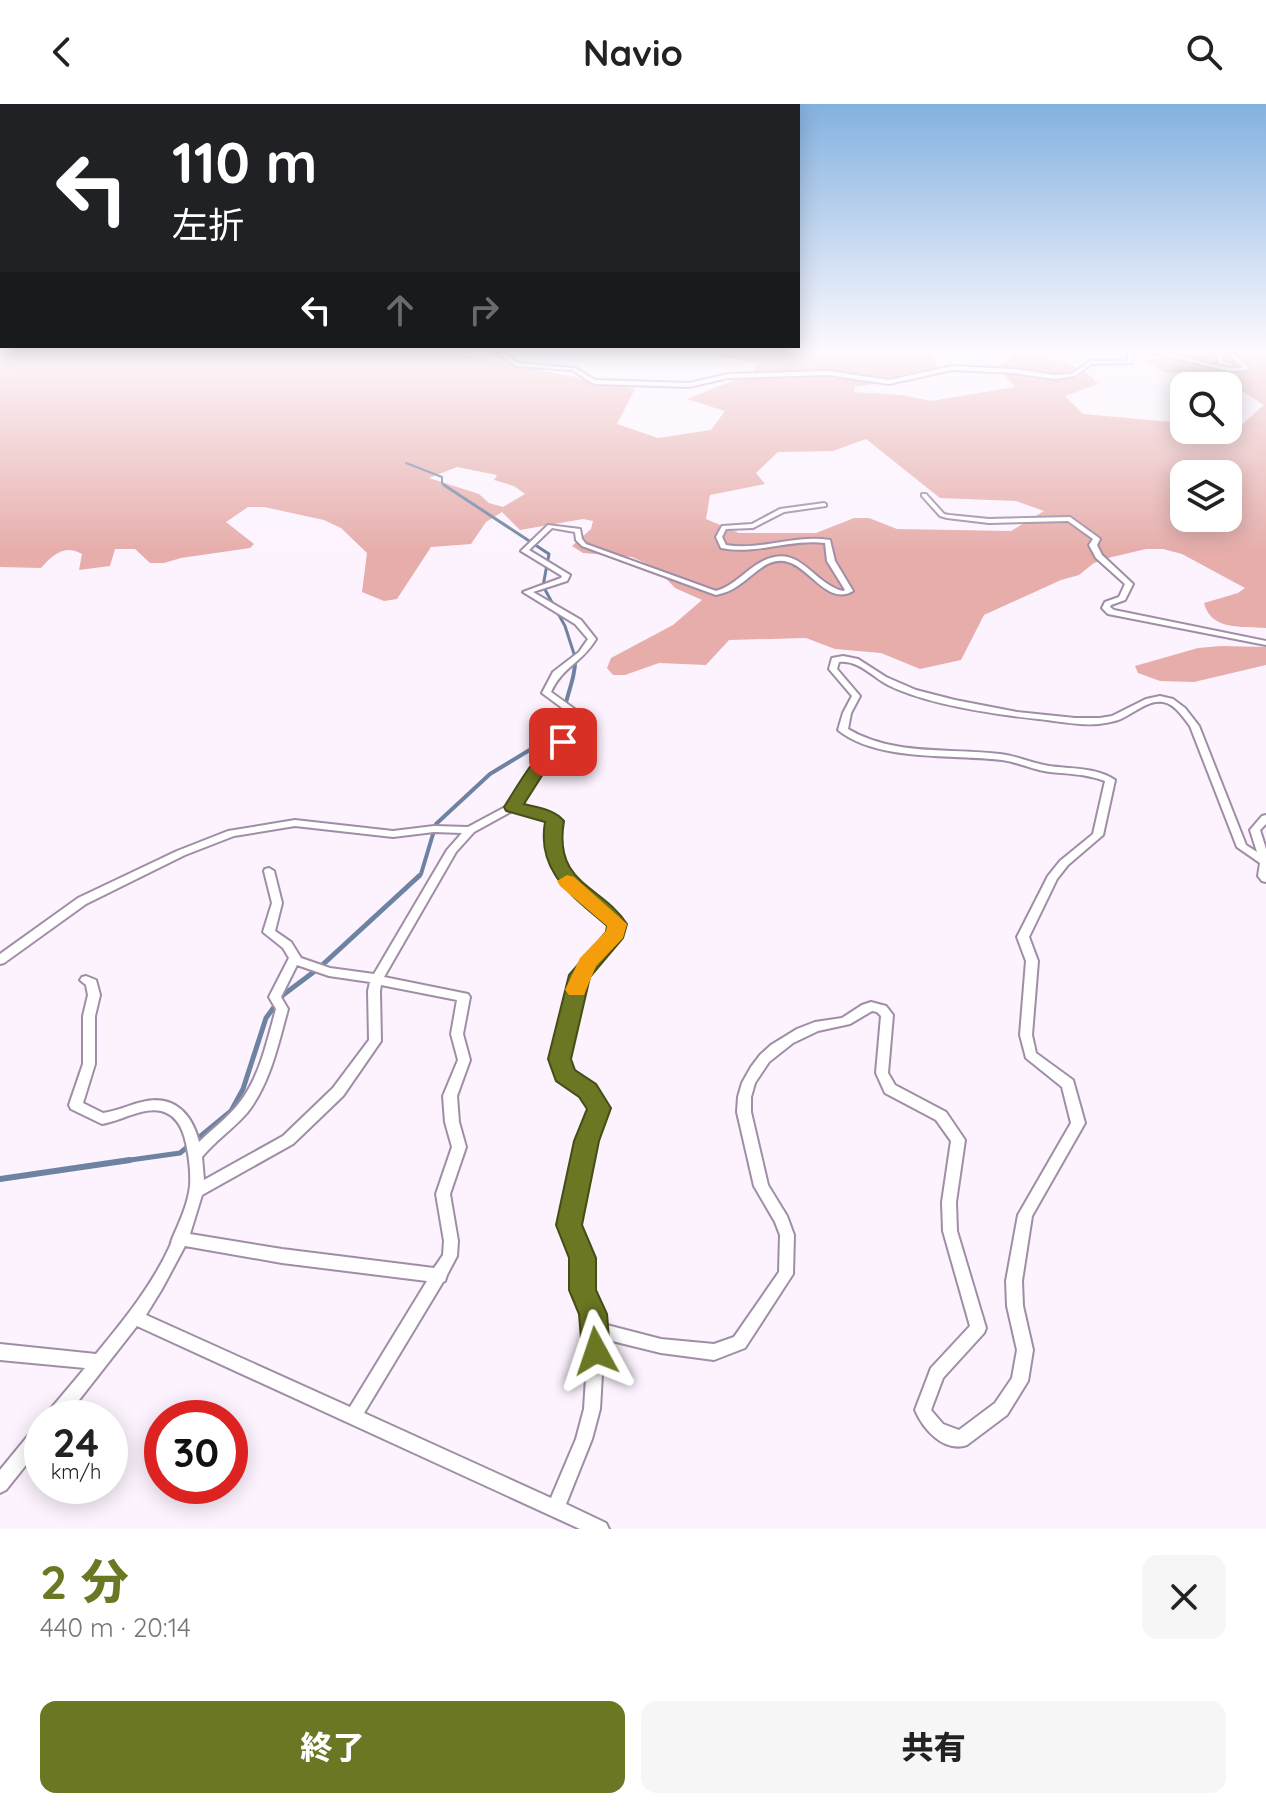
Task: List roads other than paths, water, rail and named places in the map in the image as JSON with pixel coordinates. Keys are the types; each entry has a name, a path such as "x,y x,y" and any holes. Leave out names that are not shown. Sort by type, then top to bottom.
{"street":[{"path":"924,495 942,515 961,519 1053,518 1077,522 1097,539 1093,545 1099,556 1129,584 1122,598 1108,604 1106,608 1111,612 1266,643"},
{"path":"197,1191 288,1140 325,1108 373,1045 377,979 452,850 470,830 513,807 538,768 575,729 573,712 546,693 559,668 586,651 592,639 578,622 527,592 564,579 566,575 525,551 545,530 560,526 578,530 579,540 584,545 680,579 704,592 729,591 761,564 782,558 793,559 827,587 844,593 849,591 831,561 828,541 794,538 740,550 723,547 719,537 724,527 753,526 782,510 824,505"},
{"path":"597,1330 703,1352 724,1350 739,1343 782,1281 787,1266 786,1229 763,1192 751,1142 743,1100 747,1084 762,1061 777,1049 813,1028 842,1023 864,1006 875,1006 887,1015 882,1073 890,1089 941,1116 950,1124 958,1140 949,1202 950,1231 978,1328 937,1373 923,1410 928,1422 948,1437 961,1439 1001,1409 1020,1381 1025,1350 1015,1306 1014,1281 1025,1215 1078,1123 1068,1084 1030,1055 1026,1035 1032,961 1023,937 1052,878 1064,863 1098,835 1110,780 1085,771 1048,769 1005,757 940,754 865,742 843,730 856,696 833,669 835,660 857,660 884,679 944,699 1024,715 1100,721 1113,718 1142,701 1158,699 1173,702 1185,712 1194,726 1242,847 1265,862"},
{"path":"513,807 547,815 554,821 552,837 565,880 617,924 616,933 580,975 560,1059 565,1075 588,1091 599,1108 586,1141 569,1225 581,1251 583,1290 597,1330 590,1418 556,1507"},
{"path":"1266,818 1255,830 1265,862 1263,876 1266,879"},
{"path":"0,960 82,901 232,833 295,823 393,834 470,830"},
{"path":"269,871 277,903 269,932 287,945 294,959 329,972 458,994 465,1001 457,1032 464,1060 450,1096 452,1125 459,1147 443,1194 452,1247 440,1276 354,1415"},
{"path":"196,1155 239,1113 252,1095 269,1057 282,1009 276,996 294,959"},
{"path":"68,1400 134,1317 179,1239 197,1191 196,1155 188,1125 173,1110 147,1105 102,1119 76,1105 90,1056 89,1016 94,989 92,983 86,980"},
{"path":"179,1239 440,1276"},
{"path":"134,1317 600,1529"},
{"path":"0,1352 98,1362"},
{"path":"0,1484 24,1454"}],"waterway":[{"path":"406,463 442,477 442,483 447,487"},
{"path":"447,487 549,554 543,586 565,626 575,657"},
{"path":"419,876 436,824 490,774 561,731 575,657"},
{"path":"124,1161 180,1153 231,1111 243,1089 266,1018 283,995 319,968 419,876"},
{"path":"124,1161 130,1160"},
{"path":"0,1179 124,1161"},
{"path":"116,1162 124,1161"}]}
